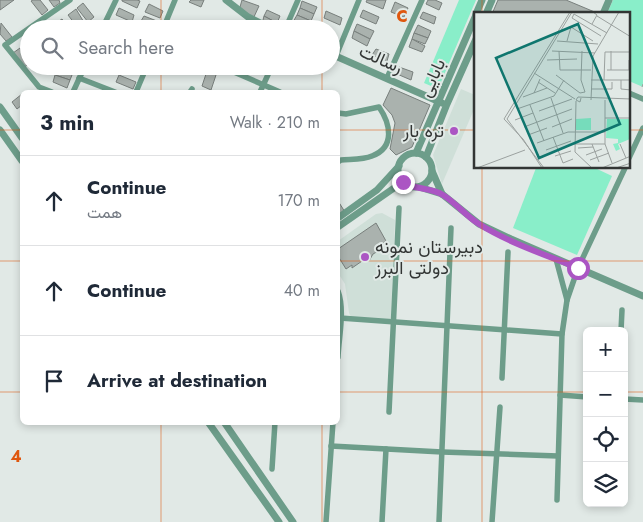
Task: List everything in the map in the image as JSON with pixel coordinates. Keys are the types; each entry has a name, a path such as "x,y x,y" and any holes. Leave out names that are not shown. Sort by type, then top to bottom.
{"street":[{"path":"41,20 70,0"},
{"path":"106,20 116,0"},
{"path":"167,20 175,0"},
{"path":"226,0 254,20"},
{"path":"289,20 298,0"},
{"path":"340,41 359,0"},
{"path":"387,78 422,0"},
{"name":"بابایی","path":"477,12 482,0"},
{"path":"487,12 492,0"},
{"path":"604,12 608,0"},
{"name":"بابایی","path":"416,153 474,19"},
{"path":"20,35 5,45 20,64"},
{"name":"بابایی","path":"426,157 474,43"},
{"name":"رسالت","path":"340,57 447,104"},
{"path":"29,75 39,87 47,90"},
{"path":"74,90 80,75"},
{"path":"137,90 143,75"},
{"path":"242,75 276,90"},
{"path":"261,90 268,75"},
{"path":"79,78 110,90"},
{"path":"630,93 643,99"},
{"path":"0,107 20,135"},
{"path":"340,113 346,114 379,107 387,118 389,135 384,148 372,156 340,161"},
{"path":"630,156 643,128"},
{"path":"0,130 20,159"},
{"path":"340,217 377,190 399,166 405,156 416,153 430,161 432,171 442,194"},
{"path":"399,166 400,177 408,185 442,194 479,224 643,296"},
{"path":"557,500 562,334 566,300 578,268 625,169"},
{"path":"340,226 394,188 400,186 416,187 428,181 432,171"},
{"path":"388,412 399,208"},
{"path":"439,522 450,228"},
{"path":"502,378 508,252"},
{"path":"556,259 566,300"},
{"path":"340,297 340,318 562,334"},
{"path":"620,327 622,310"},
{"path":"560,395 583,397"},
{"path":"628,399 643,400"},
{"path":"492,522 500,407"},
{"path":"210,425 279,522"},
{"path":"226,425 293,522"},
{"path":"326,522 333,425"},
{"path":"272,470 275,426"},
{"path":"331,446 558,456"},
{"path":"382,522 386,449"}],"shaded area":[{"name":"تره بار","path":"461,89 474,95 474,109 442,184 433,155"},
{"name":"دبیرستان نمونه دولتی البرز","path":"382,213 395,220 391,318 388,321 351,317 345,284 340,276 340,240 376,214"}],"green space":[{"path":"459,0 476,0 438,89 424,83"},
{"path":"613,0 643,0 643,87 630,81 630,12 608,12"},
{"path":"536,169 597,169 612,176 577,255 513,228"}],"building":[{"path":"0,0 14,0 0,10"},
{"path":"40,0 48,10 42,15 31,1"},
{"path":"49,0 59,0 60,3 54,7"},
{"path":"122,0 137,0 140,1 137,8"},
{"path":"191,0 204,0 201,7 189,2"},
{"path":"242,0 259,6 253,19 240,7"},
{"path":"367,0 386,0 383,9 366,2"},
{"path":"428,0 442,3 439,10 426,4"},
{"path":"498,0 566,0 595,12 493,12"},
{"path":"302,1 317,7 314,14 300,8"},
{"path":"395,2 408,8 404,17 391,12"},
{"path":"83,3 94,17 86,20 77,8"},
{"path":"149,4 163,11 160,18 145,12"},
{"path":"119,8 134,15 133,20 127,20 116,15"},
{"path":"300,8 314,14 311,20 297,15"},
{"path":"76,9 83,20 72,20 68,15"},
{"path":"267,10 280,16 278,20 271,20 264,16"},
{"path":"363,10 379,17 376,24 360,17"},
{"path":"326,11 342,18 340,25 340,20 324,18"},
{"path":"423,12 436,17 434,24 420,18"},
{"path":"297,15 309,20 294,20"},
{"path":"144,16 154,20 142,20"},
{"path":"264,16 271,20 263,20"},
{"path":"1,23 12,37 6,41 0,34"},
{"path":"357,24 374,31 370,39 354,31"},
{"path":"418,25 431,31 428,38 414,33"},
{"path":"354,31 370,39 367,46 352,38"},
{"path":"414,33 428,38 425,44 412,39"},
{"path":"412,39 425,46 422,52 409,47"},
{"path":"20,48 20,64 13,53"},
{"path":"376,49 389,54 387,61 372,55"},
{"path":"399,67 413,72 411,80 397,74"},
{"path":"55,75 72,75 70,80"},
{"path":"55,75 70,80 67,88 53,82"},
{"path":"119,75 136,82 133,89 116,82"},
{"path":"206,75 216,75 211,90 202,86"},
{"path":"391,88 430,105 412,147 396,155 390,149 395,123 392,115 383,105"},
{"path":"20,96 20,107 17,109 12,102"},
{"path":"340,204 345,212 340,216"},
{"path":"376,223 386,241 379,246 382,249 373,254 369,261 365,259 352,268 352,265 346,269 340,259 340,248"}],"place":[{"name":"تره بار","path":"454,131"},
{"name":"دبیرستان نمونه دولتی البرز","path":"365,257"}],"route":[{"path":"403,182 413,187 428,188 442,194 479,224 578,268"}]}
